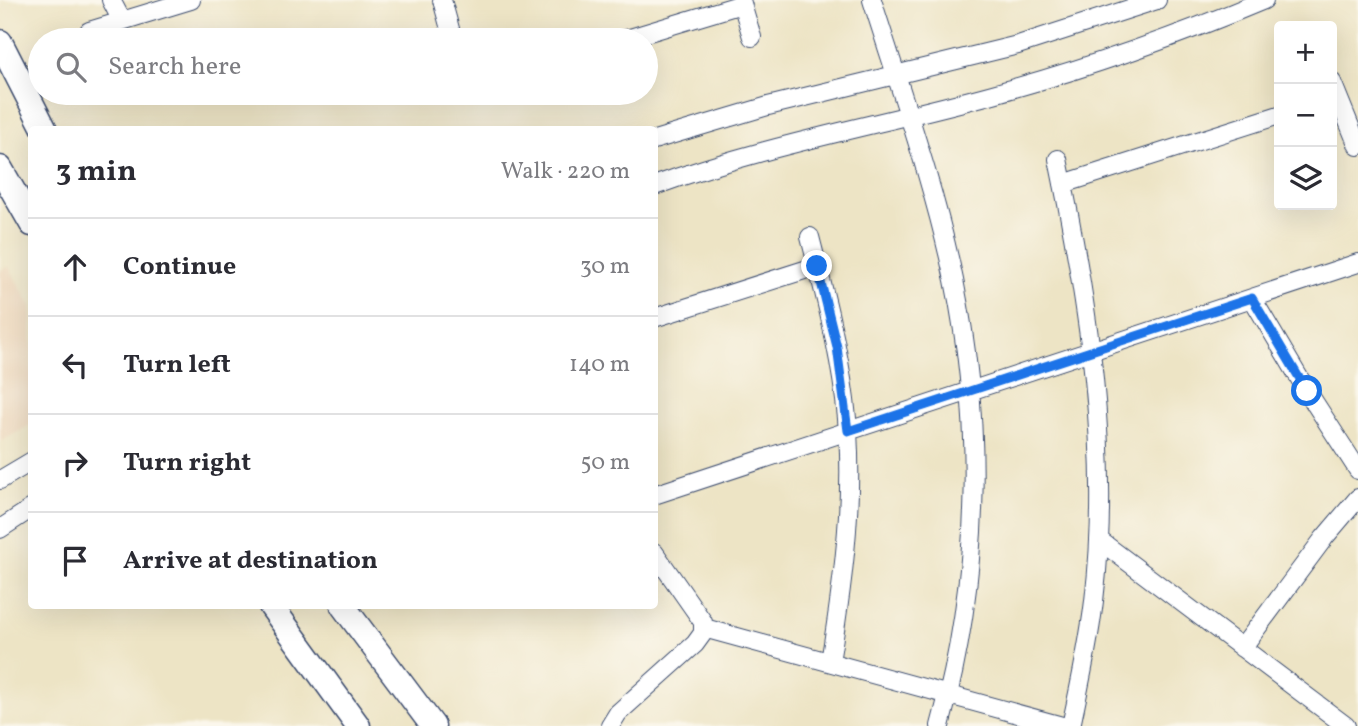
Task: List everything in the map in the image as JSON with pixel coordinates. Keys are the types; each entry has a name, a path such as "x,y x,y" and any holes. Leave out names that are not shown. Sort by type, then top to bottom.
{"street":[{"path":"111,0 122,21"},
{"path":"99,28 191,0"},
{"path":"442,0 450,28"},
{"path":"872,0 908,116 953,279 970,391 974,450 973,520 967,592 949,695 940,726"},
{"path":"658,139 768,106 1018,45 1157,0"},
{"path":"658,185 738,157 995,94 1196,28 1264,0"},
{"path":"658,29 741,2 752,37"},
{"path":"0,42 28,97"},
{"path":"1337,99 1358,146"},
{"path":"32,105 43,126"},
{"path":"1063,184 1274,117"},
{"path":"1058,159 1079,262 1092,351 1100,454 1099,540 1094,600 1071,726"},
{"path":"0,167 28,217"},
{"path":"810,237 837,347 848,431 845,547 830,662"},
{"path":"658,494 1358,263"},
{"path":"658,317 817,266"},
{"path":"1252,298 1358,470"},
{"path":"0,481 28,464"},
{"path":"1242,648 1315,549 1358,498"},
{"path":"0,529 28,511"},
{"path":"1099,540 1346,726"},
{"path":"610,726 618,713 695,644 704,628 700,617 658,558"},
{"path":"273,609 358,726"},
{"path":"345,609 433,726"},
{"path":"704,628 1062,726"}],"shaded area":[{"path":"8,266 28,301 28,426 0,442 0,271"}],"route":[{"path":"817,266 837,347 848,431 1252,298 1307,391"}]}
